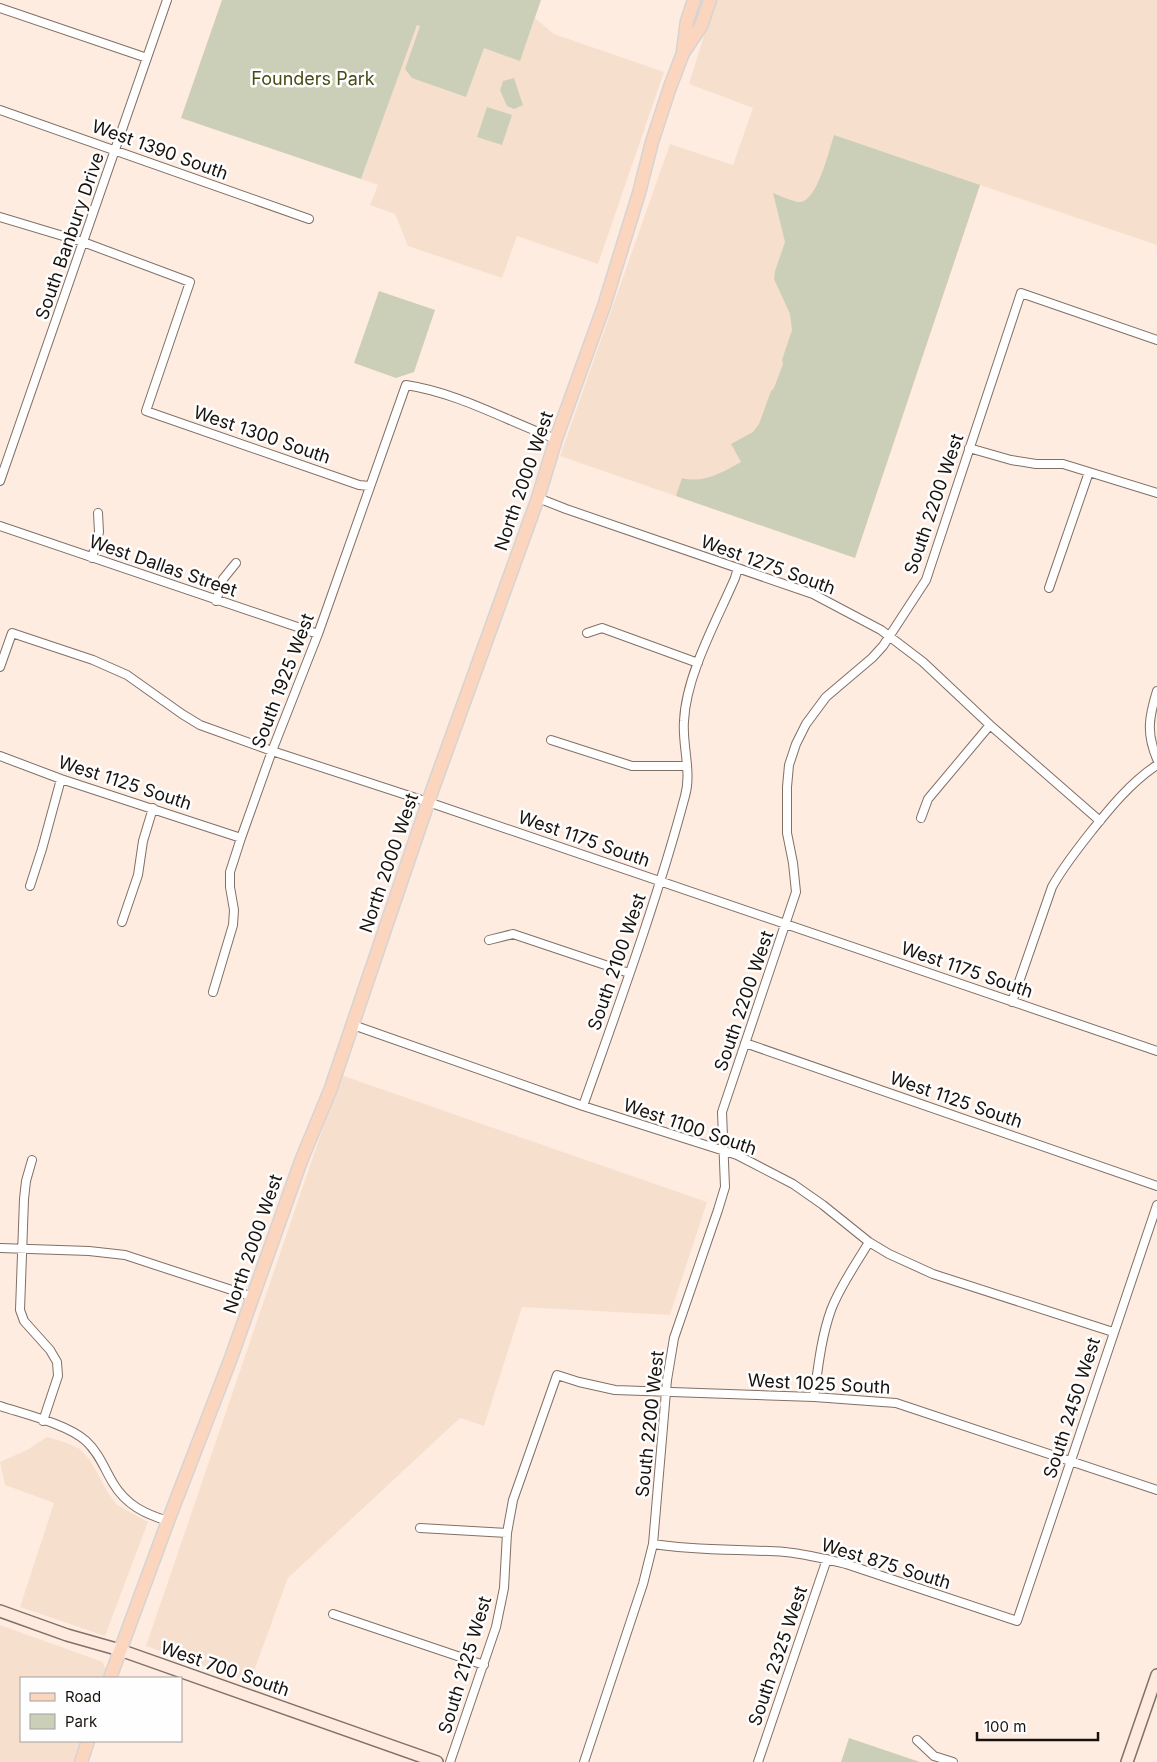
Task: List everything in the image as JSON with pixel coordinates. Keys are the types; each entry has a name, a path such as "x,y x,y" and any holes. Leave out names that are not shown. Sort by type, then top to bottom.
{"main road":[{"path":"683,54 687,21 694,0"},
{"path":"683,54 701,26 710,0"},
{"name":"North 2000 West","path":"110,1677 231,1358 301,1161 331,1088 428,802 538,498 556,439 606,298 639,193 652,142 683,54"},
{"path":"81,1762 88,1742"}],"street":[{"name":"South Banbury Drive","path":"0,481 167,0"},
{"path":"0,8 147,58"},
{"name":"West 1390 South","path":"0,110 309,219"},
{"path":"0,217 84,242"},
{"name":"West 1300 South","path":"84,242 190,282 146,411 359,485 369,486"},
{"name":"South 2200 West","path":"584,1762 644,1584 653,1544 665,1392 674,1338 718,1210 724,1187 722,1112 796,892 787,833 789,773 796,744 806,724 826,697 872,658 890,636 926,580 1022,294 1157,340"},
{"name":"South 1925 West","path":"213,992 233,925 234,910 230,887 230,872 240,838 318,634 406,385 421,387 491,411 556,439"},
{"path":"970,448 1011,460 1036,464 1063,464 1157,493"},
{"path":"1050,588 1089,472"},
{"name":"West 1275 South","path":"538,498 813,594 873,626 890,636 923,662 990,725 1100,821"},
{"path":"92,558 99,532 98,513"},
{"name":"West Dallas Street","path":"0,526 318,634"},
{"path":"216,600 223,579 236,563"},
{"name":"South 2100 West","path":"583,1106 660,882 686,794 687,766 684,721 688,696 698,663 738,568"},
{"path":"587,633 602,628 698,663"},
{"name":"West 1175 South","path":"0,667 12,633 93,660 128,675 200,725 272,751 786,923 1157,1051"},
{"path":"1157,691 1148,729 1157,759"},
{"path":"921,818 928,798 990,725"},
{"path":"551,740 632,766 687,766"},
{"name":"West 1125 South","path":"0,756 61,779 240,838"},
{"path":"1012,1002 1052,887 1062,869 1120,797 1143,774 1157,765"},
{"path":"30,886 61,779"},
{"path":"122,922 138,875 143,841 153,808"},
{"path":"489,940 513,934 629,973"},
{"name":"West 1100 South","path":"353,1025 583,1106 737,1155 793,1184 823,1205 869,1242 889,1254 933,1274 1113,1332"},
{"name":"West 1125 South","path":"745,1043 1157,1186"},
{"path":"32,1160 26,1181 24,1199 21,1316 54,1355 58,1368 58,1376 43,1421"},
{"name":"South 2450 West","path":"1017,1621 1157,1205"},
{"path":"814,1397 821,1347 832,1310 846,1281 869,1242"},
{"path":"0,1248 98,1251 125,1255 253,1298"},
{"name":"West 1025 South","path":"557,1375 615,1390 814,1397 896,1403 1157,1490"},
{"name":"South 2125 West","path":"450,1762 496,1627 504,1588 507,1534 513,1500 557,1375"},
{"path":"0,1406 68,1429 84,1439 96,1452 122,1496 137,1509 168,1521"},
{"path":"420,1528 507,1534"},
{"name":"West 875 South","path":"653,1544 672,1547 786,1552 827,1559 1017,1621"},
{"name":"South 2325 West","path":"758,1762 827,1559"},
{"name":"West 700 South","path":"0,1612 67,1635 120,1650 437,1762"},
{"path":"333,1614 484,1665"},
{"path":"1127,1762 1157,1675"},
{"path":"917,1740 934,1756 953,1762"}],"shaded area":[{"path":"715,0 1157,0 1157,245 980,185 855,558 560,456 670,144 733,165 753,108 689,84"},
{"path":"535,18 554,34 664,72 598,264 517,236 502,278 408,246 395,214 370,205 378,185 361,179 417,24 520,60"},
{"path":"341,1075 707,1202 670,1315 522,1307 484,1426 460,1418 288,1578 250,1682 146,1646"},
{"path":"47,1437 80,1449 90,1460 117,1505 148,1522 105,1636 20,1607 54,1503 5,1485 0,1462 27,1450"},
{"path":"0,1625 103,1662 107,1674 106,1677 20,1677 20,1742 84,1742 76,1762 0,1762"}],"green space":[{"name":"Founders Park","path":"222,0 541,0 520,61 484,48 466,97 412,78 405,69 420,26 417,25 361,179 181,118"},
{"path":"514,78 523,105 514,109 507,106 500,90 503,81"},
{"path":"487,107 512,115 502,145 477,137"},
{"path":"834,135 980,185 855,558 676,496 682,478 698,479 713,476 741,462 731,444 753,432 759,424 783,364 782,360 792,330 790,314 774,279 785,242 773,193 789,200 799,202 805,200 817,185"},
{"path":"379,291 435,310 414,372 396,378 354,363"},
{"path":"849,1738 920,1762 841,1762"}]}
